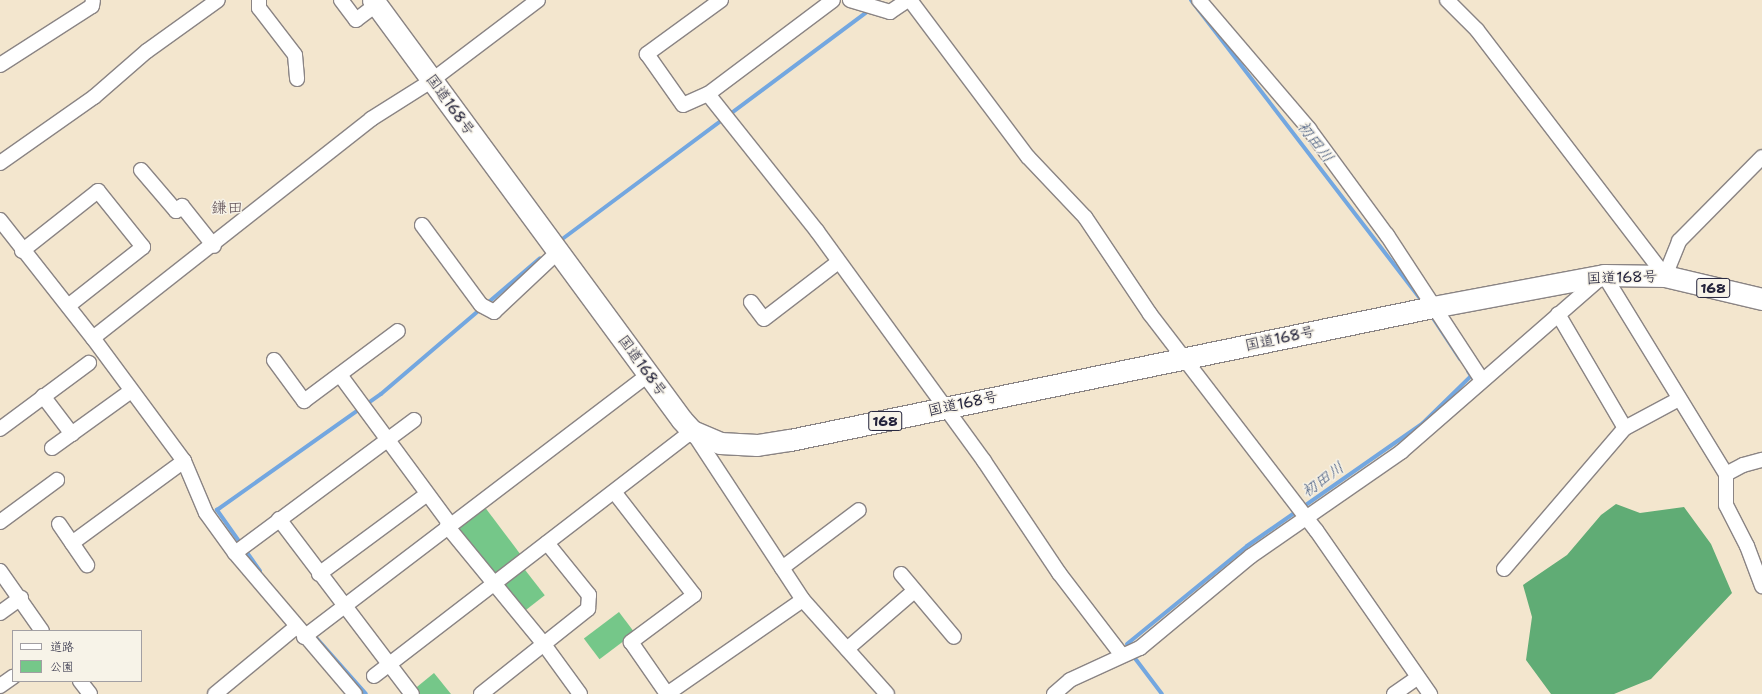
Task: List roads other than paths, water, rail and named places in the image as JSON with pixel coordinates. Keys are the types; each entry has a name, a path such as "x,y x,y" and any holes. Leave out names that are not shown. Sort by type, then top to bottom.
{"highway":[{"name":"国道168号","path":"375,2 431,81 648,375 692,431 720,443 757,445 945,408 1433,307 1604,275 1665,276 1762,299"}],"street":[{"path":"0,65 92,6 93,0"},
{"path":"259,0 259,8 295,55 296,79"},
{"path":"341,0 356,20 375,2"},
{"path":"93,338 214,246 371,119 431,81 538,0"},
{"path":"721,0 647,54 683,105 708,94 833,0"},
{"path":"850,0 890,12 909,0 1028,157 1085,217 1185,359 1302,515 1430,694"},
{"path":"1199,0 1309,129 1387,235 1482,380"},
{"path":"1446,0 1477,30 1665,276"},
{"path":"0,163 94,97 147,51 216,1"},
{"path":"708,94 817,231 837,263 945,408 1059,573 1121,654"},
{"path":"1665,276 1679,241 1762,157"},
{"path":"141,170 176,211 182,206 214,246"},
{"path":"22,251 98,191 143,246 68,306"},
{"path":"0,220 22,251 93,338 184,461 206,513 235,553 300,632 354,694"},
{"path":"422,225 485,307 494,312 558,252"},
{"path":"751,302 764,320 837,263"},
{"path":"1054,694 1070,680 1121,654 1140,648 1302,515 1401,452 1604,275 1726,474 1726,505 1747,546 1762,586"},
{"path":"1558,314 1625,428"},
{"path":"274,360 304,401 398,331"},
{"path":"0,429 89,363"},
{"path":"340,375 448,525 543,643 580,694"},
{"path":"215,694 300,632 346,608 448,525 648,375"},
{"path":"52,448 131,391"},
{"path":"43,396 72,434"},
{"path":"1504,569 1625,428 1679,399"},
{"path":"235,553 414,420"},
{"path":"374,676 494,583 615,493 692,431 803,600 887,694"},
{"path":"1726,474 1762,460"},
{"path":"72,543 184,461"},
{"path":"0,522 57,480"},
{"path":"615,493 694,595 631,642 667,694 803,600"},
{"path":"319,574 427,494"},
{"path":"782,568 859,510"},
{"path":"279,519 319,574 412,694"},
{"path":"59,524 87,565"},
{"path":"481,694 543,643 588,609 589,595 547,543"},
{"path":"0,571 21,598 41,630"},
{"path":"901,574 913,592 954,637"},
{"path":"847,649 913,592"},
{"path":"0,613 21,598"},
{"path":"1394,694 1418,677"},
{"path":"0,686 12,678"},
{"path":"81,682 90,694"}],"waterway":[{"name":"初田川","path":"1191,0 1420,298"},
{"path":"561,240 870,10"},
{"path":"260,571 217,510 381,394 540,258"},
{"name":"初田川","path":"1431,315 1460,359"},
{"name":"初田川","path":"1127,644 1247,546 1423,423 1471,376 1468,371"},
{"path":"312,633 366,694"},
{"name":"初田川","path":"1134,657 1162,694"}],"district":[{"name":"鎌田","path":"227,208"}]}
